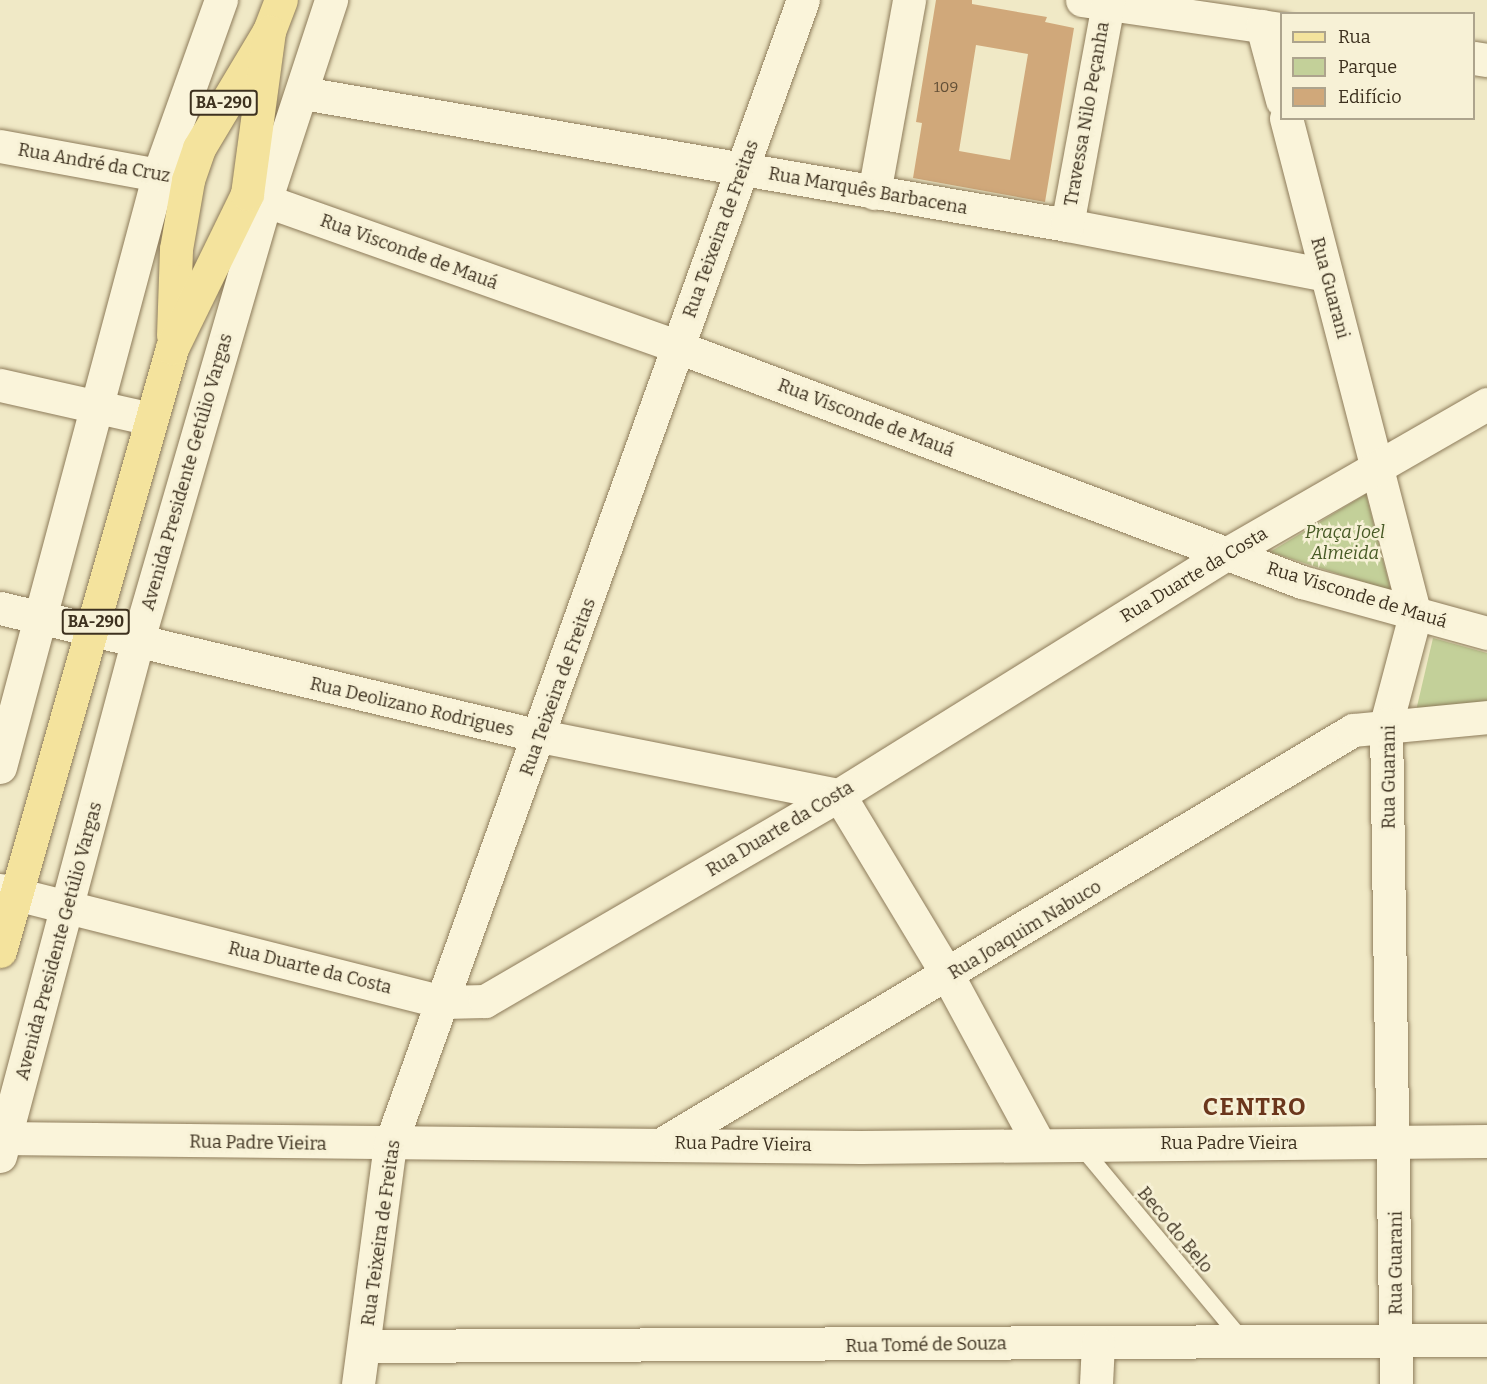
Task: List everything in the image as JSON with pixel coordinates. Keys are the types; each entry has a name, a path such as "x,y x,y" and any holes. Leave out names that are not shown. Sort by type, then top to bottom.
{"main road":[{"name":"Avenida Presidente Getúlio Vargas","path":"172,348 180,217 173,177 205,139 269,31 281,0"},
{"name":"Avenida Presidente Getúlio Vargas","path":"0,951 8,892 93,631 172,348 234,227 256,198 251,160 269,31"},
{"path":"205,139 236,143 251,160"},
{"path":"180,217 206,229 234,227"}],"street":[{"name":"Avenida Presidente Getúlio Vargas","path":"0,767 99,406 173,177 221,0"},
{"name":"Avenida Presidente Getúlio Vargas","path":"2,1144 70,907 137,643 256,198 303,93 331,0"},
{"name":"Rua Teixeira de Freitas","path":"358,1384 365,1346 390,1145 540,736 803,0"},
{"path":"874,193 909,0"},
{"path":"1095,2 1272,27 1280,92"},
{"name":"Travessa Nilo Peçanha","path":"1067,225 1095,2"},
{"name":"Rua Marquês Barbacena","path":"303,93 1067,225 1326,275"},
{"name":"Rua Guarani","path":"1287,120 1379,467 1415,615 1386,724 1395,1143 1396,1384"},
{"name":"Rua André da Cruz","path":"0,146 173,177"},
{"name":"Rua Visconde de Mauá","path":"256,198 678,347 1226,554 1415,615 1487,633"},
{"path":"0,385 151,419"},
{"name":"Rua Duarte da Costa","path":"8,892 443,1002 474,1005 505,993 839,795 1226,554 1487,404"},
{"name":"Rua Deolizano Rodrigues","path":"0,608 137,643 540,736 839,795"},
{"name":"Rua Joaquim Nabuco","path":"665,1143 948,976 1353,730 1386,724 1415,728 1487,717"},
{"path":"839,795 948,976 1039,1144"},
{"name":"Rua Padre Vieira","path":"2,1144 665,1143 861,1147 1487,1141"},
{"name":"Rua Tomé de Souza","path":"365,1346 1487,1340"},
{"path":"1096,1384 1098,1343"}],"lane":[{"name":"Beco do Belo","path":"1078,1144 1243,1341"}],"green space":[{"name":"Praça Joel Almeida","path":"1366,494 1391,591 1270,552"},
{"path":"1433,638 1487,653 1487,704 1415,715"}],"building":[{"path":"936,0 972,0 972,4 1047,17 1045,22 1074,28 1045,202 913,178 922,123 916,122","holes":["976,45 1028,54 1010,160 959,151"]}],"district":[{"name":"CENTRO","path":"1255,1108"}]}
